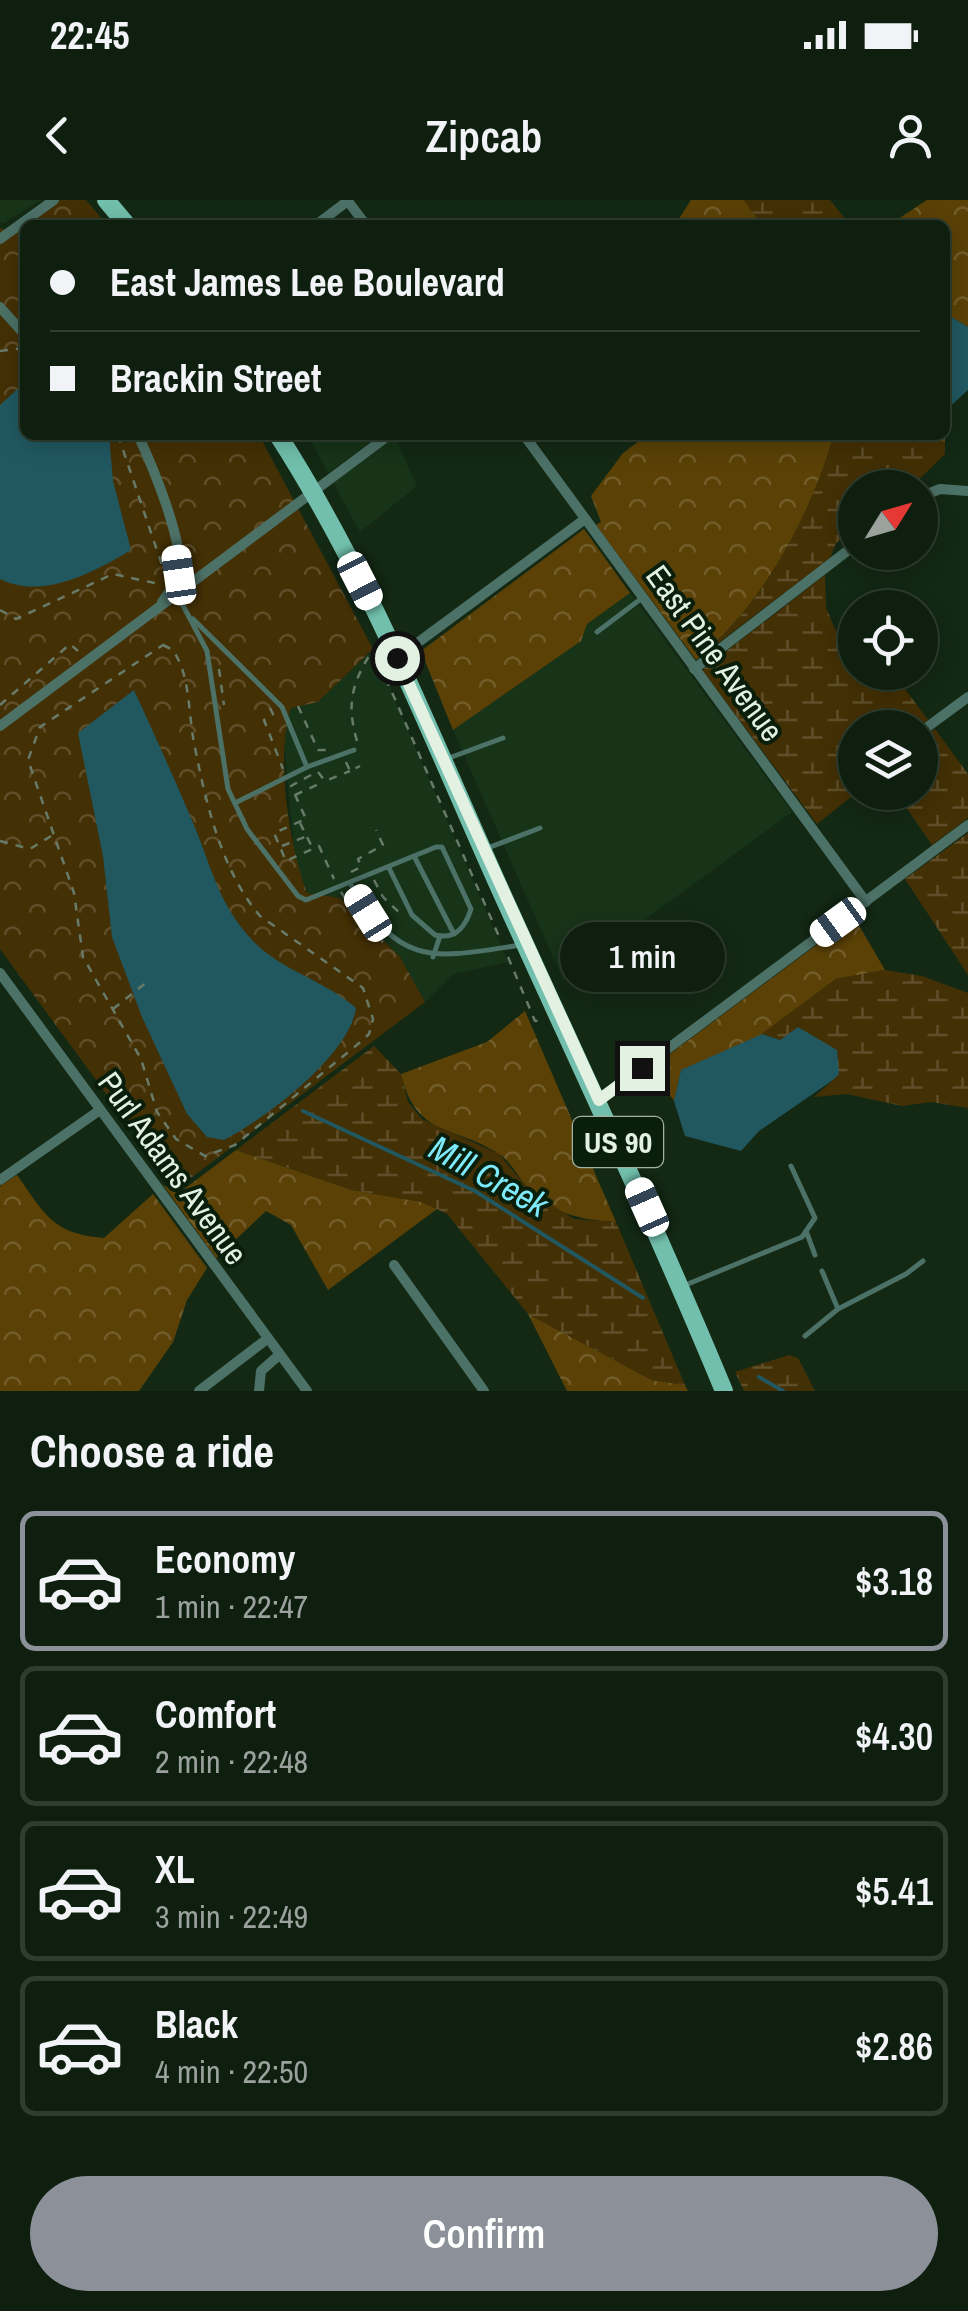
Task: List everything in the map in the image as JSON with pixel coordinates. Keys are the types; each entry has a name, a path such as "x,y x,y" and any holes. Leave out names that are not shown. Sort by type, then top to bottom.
{"main road":[{"path":"106,200 123,220"},
{"name":"US 90","path":"281,440 313,489 397,658 599,1100 724,1391"}],"street":[{"path":"26,220 54,200"},
{"path":"322,220 348,200"},
{"path":"0,307 20,329"},
{"path":"140,440 164,496 179,575 158,608"},
{"path":"0,726 382,440"},
{"name":"East Pine Avenue","path":"528,440 866,902"},
{"path":"938,490 968,491"},
{"path":"397,658 585,519"},
{"path":"694,669 838,558"},
{"path":"938,719 968,697"},
{"path":"599,1100 968,826"},
{"name":"Purl Adams Avenue","path":"0,974 276,1356 306,1391"},
{"path":"0,1180 100,1110"},
{"path":"394,1266 484,1391"},
{"path":"199,1391 267,1339"},
{"path":"258,1391 261,1372 276,1356"}],"lane":[{"path":"177,594 208,651 228,789 248,829 298,896 306,900 339,890 436,846 447,854 471,909 466,924 454,934 440,936 412,915 389,868"},
{"path":"597,632 642,598"},
{"path":"188,614 282,707 307,767"},
{"path":"442,760 502,738"},
{"path":"235,803 353,749"},
{"path":"482,850 540,828"},
{"path":"414,856 454,934"},
{"path":"350,886 368,913 404,945 433,957 525,945"},
{"path":"433,957 440,936"},
{"path":"680,1287 802,1237 815,1218 791,1166"},
{"path":"806,1231 815,1256"},
{"path":"805,1336 838,1309 906,1274 924,1260"},
{"path":"822,1271 838,1309"}],"path":[{"path":"0,610 16,618 113,574 170,588 120,440"},
{"path":"0,704 70,644 80,652"},
{"path":"164,646 172,648 181,664 194,744 224,855 248,902 260,916 363,988 372,1019 369,1034 235,1145 205,1156 176,1139 157,1112 141,1059 83,957 74,894 52,836 28,760 40,727 164,646"},
{"path":"353,749 357,745 349,712 354,680 373,650 536,1021 560,1019"},
{"path":"218,666 226,718"},
{"path":"270,706 273,714 264,720 284,764 282,770"},
{"path":"298,706 318,750 341,750"},
{"path":"345,760 350,770"},
{"path":"294,796 360,766"},
{"path":"324,781 318,772 291,786 306,818 274,833 286,861 319,846 339,890 360,922 382,943 392,934"},
{"path":"300,821 313,849"},
{"path":"334,880 362,867 358,859 383,845 376,830"},
{"path":"0,841 30,849 52,836"},
{"path":"281,847 307,836"},
{"path":"363,856 383,898 404,918"},
{"path":"112,1010 147,982"}],"shaded area":[{"path":"0,200 41,200 4,223 0,222"},
{"path":"311,440 373,440 328,473"},
{"path":"391,440 396,440 417,486 360,532 333,482"},
{"path":"630,593 792,812 563,980 453,730 581,641 587,624"},
{"path":"373,649 508,962 453,974 425,1002 400,957 307,893 295,859 283,733 291,707 318,702"}],"green space":[{"path":"50,200 86,200 103,220 21,220"},
{"path":"691,200 744,200 758,220 678,220"},
{"path":"744,200 830,200 846,220 758,220"},
{"path":"927,200 968,200 968,327 950,316 950,220 897,220"},
{"path":"20,221 20,440 262,440 373,649 318,702 291,708 284,751 286,800 307,893 340,898 400,957 425,1002 176,1189 0,949 0,228 7,230"},
{"path":"640,440 832,440 812,497 781,558 742,613 696,660 596,525 601,522 591,496 623,453"},
{"path":"832,440 945,440 945,454 929,470 838,470 838,542 830,558 696,660 763,587 812,497"},
{"path":"584,529 630,593 587,624 581,641 453,730 421,651"},
{"path":"825,575 826,608 838,635 838,690 906,690 921,710 838,710 838,807 817,824 702,670"},
{"path":"938,733 968,774 968,818 932,845 908,810 938,810"},
{"path":"968,833 968,975 905,879"},
{"path":"854,917 885,970 836,979 750,1043 681,1070 674,1101 651,1068"},
{"path":"885,970 922,976 968,993 968,1108 931,1102 902,1106 847,1094 814,1097 833,1080 780,1040 762,1034 836,979"},
{"path":"525,1011 616,1222 579,1217 545,1203 502,1156 428,1121 408,1095 401,1074 487,1042"},
{"path":"374,1046 401,1074 408,1102 422,1119 499,1154 529,1190 574,1219 616,1222 685,1385 652,1380 528,1314 447,1214 422,1202 352,1190 236,1150"},
{"path":"236,1150 352,1190 422,1202 437,1209 328,1290 291,1225 266,1211 216,1258 163,1185 179,1193"},
{"path":"17,1175 52,1220 86,1236 104,1238 153,1194 207,1268 187,1300 173,1342 139,1391 0,1391 0,1186"},
{"path":"528,1314 652,1380 685,1385 688,1391 567,1391"},
{"path":"789,1355 798,1358 815,1391 744,1391 735,1372"}],"water":[{"path":"950,316 968,327 968,390 950,406"},
{"path":"20,387 20,440 109,440 113,481 131,550 84,575 50,585 16,585 0,579 0,405"},
{"path":"134,690 231,912 264,951 356,1008 338,1046 303,1084 224,1140 207,1137 187,1114 142,1017 112,937 103,856 78,733"},
{"path":"798,1027 837,1050 839,1074 833,1080 759,1131 741,1151 685,1136 674,1101 681,1070 762,1034 780,1040"}],"waterway":[{"name":"Mill Creek","path":"303,1111 475,1191 643,1298"},
{"name":"Mill Creek","path":"759,1377 783,1391"}],"route":[{"path":"397,658 599,1100 642,1068"}]}
